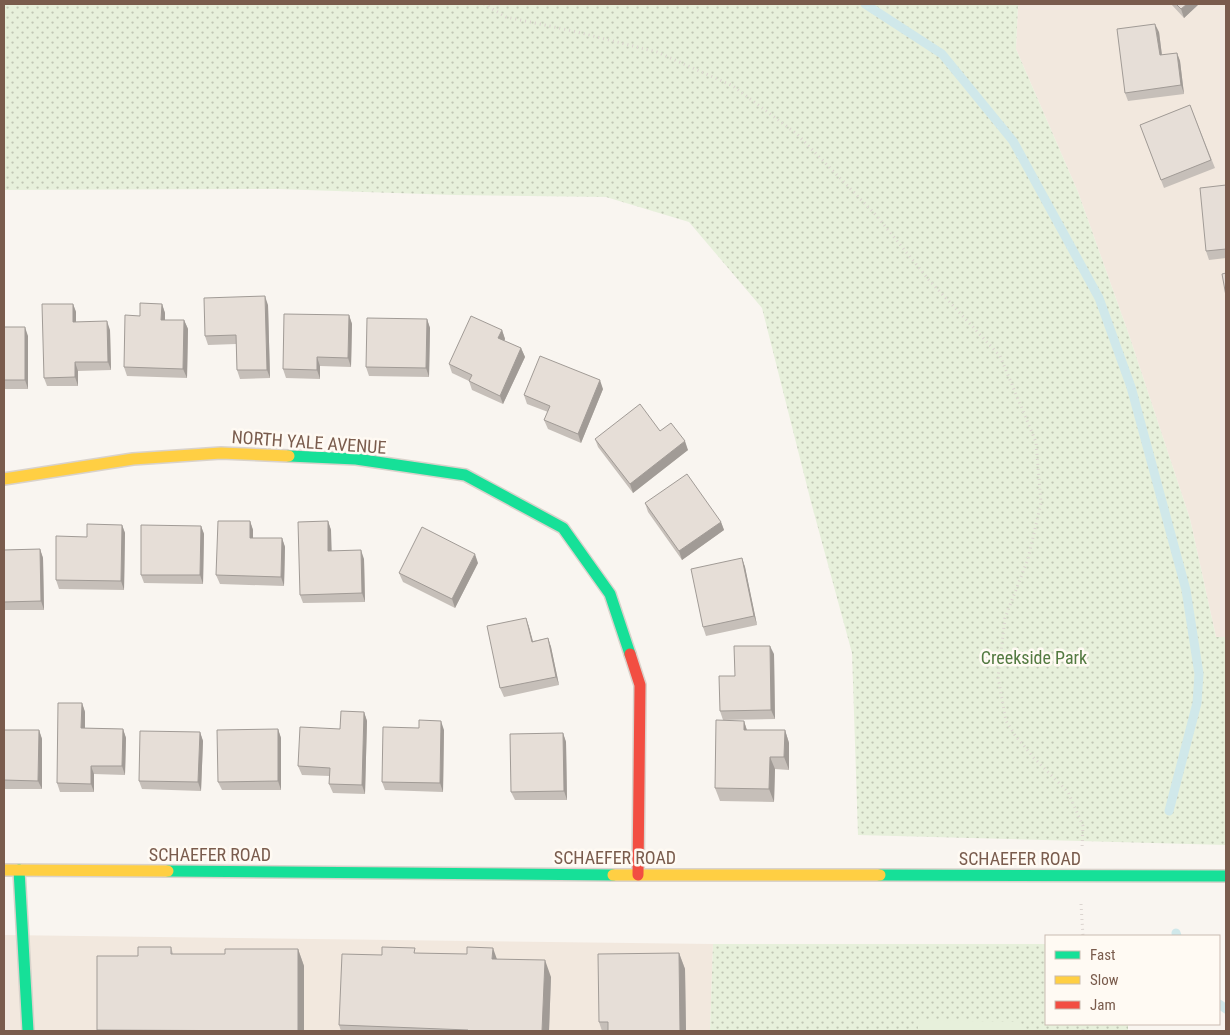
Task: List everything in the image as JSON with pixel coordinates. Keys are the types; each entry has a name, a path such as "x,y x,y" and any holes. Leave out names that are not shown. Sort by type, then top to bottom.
{"street":[{"name":"NORTH YALE AVENUE","path":"4,478 134,459 221,453 356,459 465,475 563,528 610,594 640,685 638,875"},
{"name":"SCHAEFER ROAD","path":"4,870 638,875 1226,876"},
{"path":"20,870 28,1031"}],"path":[{"path":"484,4 506,17 657,52 733,86 797,134 876,215 929,280 1000,356 1036,442 1041,503 1028,558 1005,618 998,677 1006,721 1034,758 1068,792 1084,826 1080,875 1083,935"}],"shaded area":[{"path":"1018,4 1226,4 1226,637 1216,637 1190,519 1129,335 1078,192 1016,49"},
{"path":"4,935 713,944 710,1031 4,1031"}],"green space":[{"name":"Creekside Park","path":"4,4 1018,4 1016,49 1078,192 1129,335 1190,519 1216,637 1226,637 1226,845 858,835 852,653 811,502 762,308 689,222 606,197 454,195 277,189 4,190"},
{"path":"713,944 1045,944 1045,1025 1128,1025 1128,1031 710,1031"},
{"path":"918,1020 1021,1022 1021,1031 918,1031"}],"building":[{"path":"1176,4 1187,4 1181,9"},
{"path":"1155,24 1160,55 1177,53 1181,85 1125,93 1117,29"},
{"path":"1190,105 1211,160 1161,180 1140,125"},
{"path":"1226,185 1226,249 1206,251 1200,188"},
{"path":"1226,273 1226,296 1222,274"},
{"path":"265,296 267,370 237,370 236,335 205,336 204,298"},
{"path":"140,303 162,304 161,320 184,320 183,369 124,367 125,315 140,316"},
{"path":"42,304 73,304 73,322 107,321 108,362 75,362 75,377 44,378"},
{"path":"284,314 349,315 348,358 317,357 317,370 283,369"},
{"path":"471,316 502,330 498,338 521,348 500,396 469,381 472,375 449,364"},
{"path":"367,318 427,319 426,368 366,367"},
{"path":"4,327 25,327 25,380 4,380"},
{"path":"540,356 600,380 578,434 544,420 550,406 524,395"},
{"path":"640,404 660,431 671,423 685,441 630,484 595,439"},
{"path":"687,474 721,522 679,551 645,503"},
{"path":"218,521 250,521 250,538 282,538 281,577 216,575"},
{"path":"328,521 328,551 361,550 362,593 300,595 298,522"},
{"path":"87,524 122,525 121,581 56,580 56,536 87,537"},
{"path":"141,525 201,526 200,575 141,575"},
{"path":"422,527 475,554 452,599 399,573"},
{"path":"40,549 41,601 4,602 4,550"},
{"path":"742,558 754,616 703,627 691,569"},
{"path":"526,618 532,642 548,638 556,677 500,688 487,626"},
{"path":"734,646 770,646 771,710 720,711 719,676 735,676"},
{"path":"58,703 82,703 81,728 123,729 122,766 91,766 91,784 57,783"},
{"path":"341,711 364,712 362,785 329,784 330,768 298,766 300,727 340,729"},
{"path":"419,720 441,721 440,783 382,782 383,727 419,728"},
{"path":"716,720 744,721 744,730 785,730 784,757 770,757 769,789 715,788"},
{"path":"278,729 278,781 218,782 217,730"},
{"path":"4,730 39,730 38,781 4,780"},
{"path":"140,731 200,732 198,782 139,781"},
{"path":"563,733 564,791 511,792 510,734"},
{"path":"138,947 171,947 171,954 225,954 225,949 298,949 298,1031 97,1030 97,956 138,956"},
{"path":"382,947 415,948 414,953 467,954 467,947 493,948 492,959 545,960 542,1031 468,1031 339,1025 342,954 382,955"},
{"path":"679,953 680,1031 608,1031 608,1022 599,1022 598,954"}],"waterway":[{"path":"865,4 942,54 1013,141 1099,298 1131,387 1186,590 1199,674 1197,703 1169,811"},
{"path":"1220,1005 1226,1009"}],"traffic: fast":[{"path":"289,456 356,459 465,475 563,528 610,594 630,654"},
{"path":"19,870 28,1031"},
{"path":"168,871 613,875"},
{"path":"880,875 1226,876"}],"traffic: slow":[{"path":"4,479 133,459 221,453 289,456"},
{"path":"4,870 168,871"},
{"path":"613,875 880,875"}],"traffic: jam":[{"path":"630,654 640,685 638,875"}]}
